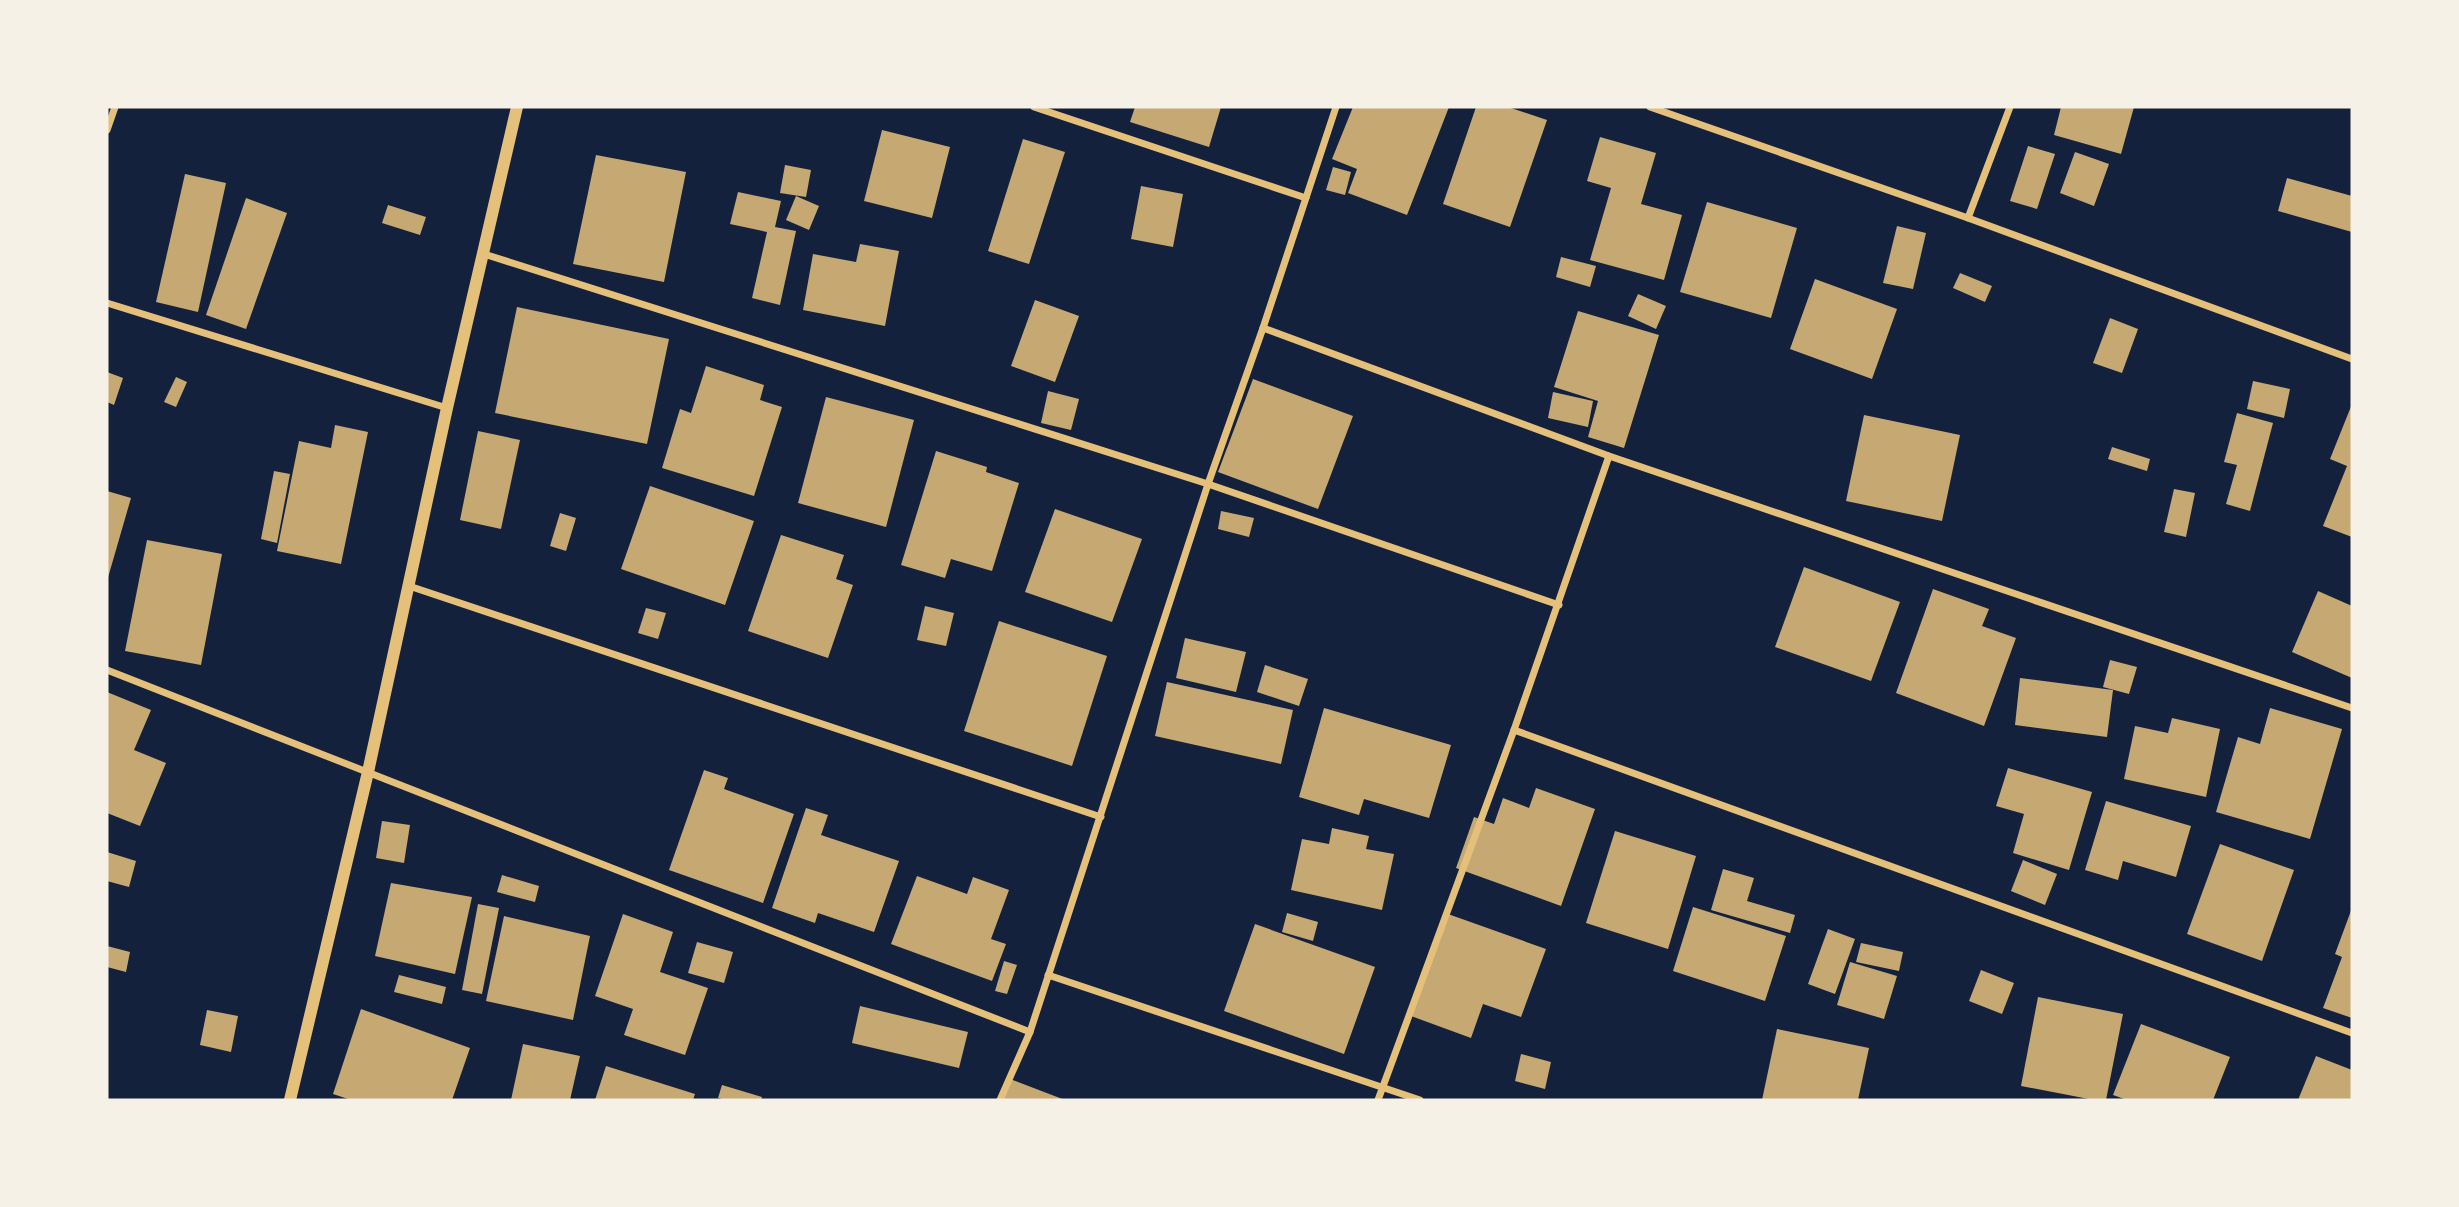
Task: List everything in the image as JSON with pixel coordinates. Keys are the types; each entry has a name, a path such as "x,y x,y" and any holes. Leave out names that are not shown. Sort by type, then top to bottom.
{"street":[{"path":"107,130 115,107"},
{"path":"290,1100 368,772 447,408 517,107"},
{"path":"1034,107 1306,198"},
{"path":"1000,1100 1030,1032 1208,484 1336,107"},
{"path":"1650,107 1968,218 2352,359"},
{"path":"1968,218 2010,107"},
{"path":"484,254 1208,484 1559,605"},
{"path":"107,303 447,408"},
{"path":"1263,328 1609,456 2352,708"},
{"path":"1378,1100 1559,605 1609,456"},
{"path":"409,586 1101,817"},
{"path":"107,670 1030,1032"},
{"path":"1514,730 2352,1033"},
{"path":"1048,975 1420,1100"}],"building":[{"path":"1135,107 1221,107 1209,147 1130,122"},
{"path":"1353,107 1449,107 1407,215 1348,193 1357,169 1332,159"},
{"path":"1476,107 1508,107 1547,120 1510,227 1443,204"},
{"path":"2061,107 2134,107 2121,154 2054,135"},
{"path":"882,130 950,147 932,218 864,201"},
{"path":"1600,137 1656,153 1641,204 1682,215 1664,280 1590,260 1611,188 1587,181"},
{"path":"1023,139 1065,152 1029,264 988,251"},
{"path":"2028,146 2055,154 2037,209 2010,201"},
{"path":"2075,152 2109,164 2094,206 2060,193"},
{"path":"596,155 686,172 664,282 573,264"},
{"path":"785,165 811,170 806,197 780,193"},
{"path":"1333,167 1351,172 1345,195 1326,190"},
{"path":"185,174 226,183 198,312 156,302"},
{"path":"2287,178 2352,196 2352,232 2278,211"},
{"path":"1141,186 1183,194 1173,247 1131,239"},
{"path":"738,192 781,201 775,227 796,231 780,305 752,298 767,232 730,224"},
{"path":"796,196 819,206 809,230 786,220"},
{"path":"246,198 287,213 246,329 206,315"},
{"path":"1707,202 1797,228 1771,318 1680,292"},
{"path":"388,205 426,217 420,235 382,223"},
{"path":"1897,226 1926,233 1913,289 1883,283"},
{"path":"860,244 899,251 885,326 803,310 813,254 856,262"},
{"path":"1561,257 1596,266 1590,287 1556,277"},
{"path":"1960,273 1992,286 1985,302 1953,288"},
{"path":"1815,279 1897,309 1872,379 1790,349"},
{"path":"1638,294 1666,306 1656,329 1628,316"},
{"path":"1035,300 1079,316 1055,382 1011,366"},
{"path":"517,307 669,339 647,444 495,413"},
{"path":"1578,311 1659,335 1624,448 1588,437 1598,401 1554,387"},
{"path":"2110,318 2138,329 2122,373 2093,363"},
{"path":"706,366 764,385 760,400 782,407 754,496 662,468 680,409 691,413"},
{"path":"107,372 123,378 114,405 107,402"},
{"path":"176,377 187,382 176,407 164,402"},
{"path":"1253,379 1353,416 1318,509 1218,472"},
{"path":"2253,381 2290,389 2284,418 2247,409"},
{"path":"1048,391 1079,399 1071,430 1041,423"},
{"path":"1553,392 1593,401 1588,427 1548,418"},
{"path":"826,397 914,420 886,527 798,503"},
{"path":"2352,404 2352,537 2323,526 2347,466 2330,459"},
{"path":"2237,413 2273,423 2250,511 2226,504 2237,465 2224,462"},
{"path":"1864,415 1960,435 1942,521 1846,501"},
{"path":"335,425 368,432 341,564 277,551 299,441 331,448"},
{"path":"478,431 520,440 501,529 460,520"},
{"path":"2112,447 2150,459 2147,471 2108,459"},
{"path":"936,451 987,467 986,472 1019,483 992,571 951,559 945,578 901,565"},
{"path":"274,471 290,474 277,543 261,539"},
{"path":"650,486 754,521 725,605 621,569"},
{"path":"2174,489 2195,493 2186,537 2164,532"},
{"path":"107,491 131,498 107,581"},
{"path":"1055,509 1142,539 1112,622 1025,592"},
{"path":"1221,511 1254,518 1249,537 1218,529"},
{"path":"560,513 576,518 566,551 550,546"},
{"path":"781,535 844,555 836,579 853,585 828,658 748,631"},
{"path":"147,540 222,554 201,665 125,651"},
{"path":"1804,567 1900,602 1871,681 1775,647"},
{"path":"1933,589 1989,609 1982,626 2016,638 1984,726 1896,693"},
{"path":"2318,591 2352,606 2352,678 2292,652"},
{"path":"925,606 954,613 946,646 917,640"},
{"path":"646,608 666,613 658,639 638,633"},
{"path":"999,621 1107,656 1072,766 964,731"},
{"path":"1185,638 1246,652 1236,692 1176,678"},
{"path":"2110,660 2137,667 2129,694 2103,687"},
{"path":"1265,665 1308,679 1299,706 1257,692"},
{"path":"2020,678 2113,690 2107,737 2015,725"},
{"path":"1167,682 1293,710 1281,764 1155,736"},
{"path":"107,692 151,710 134,750 166,763 140,826 107,813"},
{"path":"1324,708 1451,745 1429,818 1364,799 1359,815 1299,797"},
{"path":"2270,708 2342,729 2310,839 2216,812 2238,737 2260,744"},
{"path":"2172,718 2220,729 2206,797 2124,779 2135,726 2168,733"},
{"path":"2008,768 2092,792 2069,870 2013,853 2024,814 1996,806"},
{"path":"704,770 728,778 724,789 794,814 763,903 669,870"},
{"path":"1536,788 1595,809 1561,906 1456,868 1474,817 1494,824 1503,798 1529,808"},
{"path":"2106,801 2191,826 2176,877 2123,861 2118,880 2085,870"},
{"path":"806,808 828,815 821,835 899,861 874,932 818,913 815,923 772,908"},
{"path":"382,821 410,825 404,863 376,858"},
{"path":"1332,828 1369,836 1366,849 1394,854 1382,910 1291,890 1302,839 1329,844"},
{"path":"1615,831 1696,856 1668,949 1586,923"},
{"path":"2220,844 2294,870 2262,961 2187,934"},
{"path":"107,852 136,861 129,887 107,881"},
{"path":"2023,860 2057,874 2045,905 2011,891"},
{"path":"1723,869 1754,878 1747,901 1795,915 1790,933 1711,910"},
{"path":"502,875 539,886 535,902 497,892"},
{"path":"917,876 967,894 973,877 1009,890 991,939 1006,944 992,981 891,944"},
{"path":"391,883 472,897 455,974 375,956"},
{"path":"478,904 499,908 482,994 462,990"},
{"path":"1693,907 1786,936 1765,1001 1673,971"},
{"path":"2352,908 2352,1018 2323,1008 2342,957 2335,954"},
{"path":"1287,913 1318,922 1313,941 1282,932"},
{"path":"623,914 673,932 660,972 708,988 685,1055 624,1035 633,1009 595,996"},
{"path":"1448,914 1546,949 1521,1017 1483,1004 1471,1038 1411,1016"},
{"path":"504,916 590,936 573,1020 486,1001"},
{"path":"1255,924 1375,967 1344,1054 1224,1011"},
{"path":"1828,929 1855,939 1835,994 1808,984"},
{"path":"697,942 733,952 724,983 688,973"},
{"path":"1861,943 1903,952 1899,971 1856,962"},
{"path":"107,946 130,952 126,972 107,967"},
{"path":"1004,961 1017,965 1007,994 995,991"},
{"path":"1850,962 1897,976 1884,1019 1837,1005"},
{"path":"1981,970 2014,983 2002,1014 1969,1001"},
{"path":"399,975 446,987 442,1004 394,992"},
{"path":"2038,997 2123,1014 2106,1100 2021,1086"},
{"path":"860,1006 968,1032 959,1068 852,1043"},
{"path":"361,1009 470,1048 452,1100 351,1100 333,1094"},
{"path":"207,1010 238,1016 231,1052 200,1045"},
{"path":"2141,1024 2230,1057 2213,1100 2127,1100 2113,1095"},
{"path":"1777,1029 1869,1048 1858,1100 1762,1100"},
{"path":"523,1044 580,1056 570,1100 511,1100"},
{"path":"1521,1054 1551,1062 1545,1089 1515,1081"},
{"path":"2316,1056 2352,1070 2352,1100 2298,1100"},
{"path":"606,1066 695,1094 693,1100 595,1100"},
{"path":"1010,1079 1065,1100 1002,1100"},
{"path":"722,1085 762,1097 761,1100 718,1098"}]}
